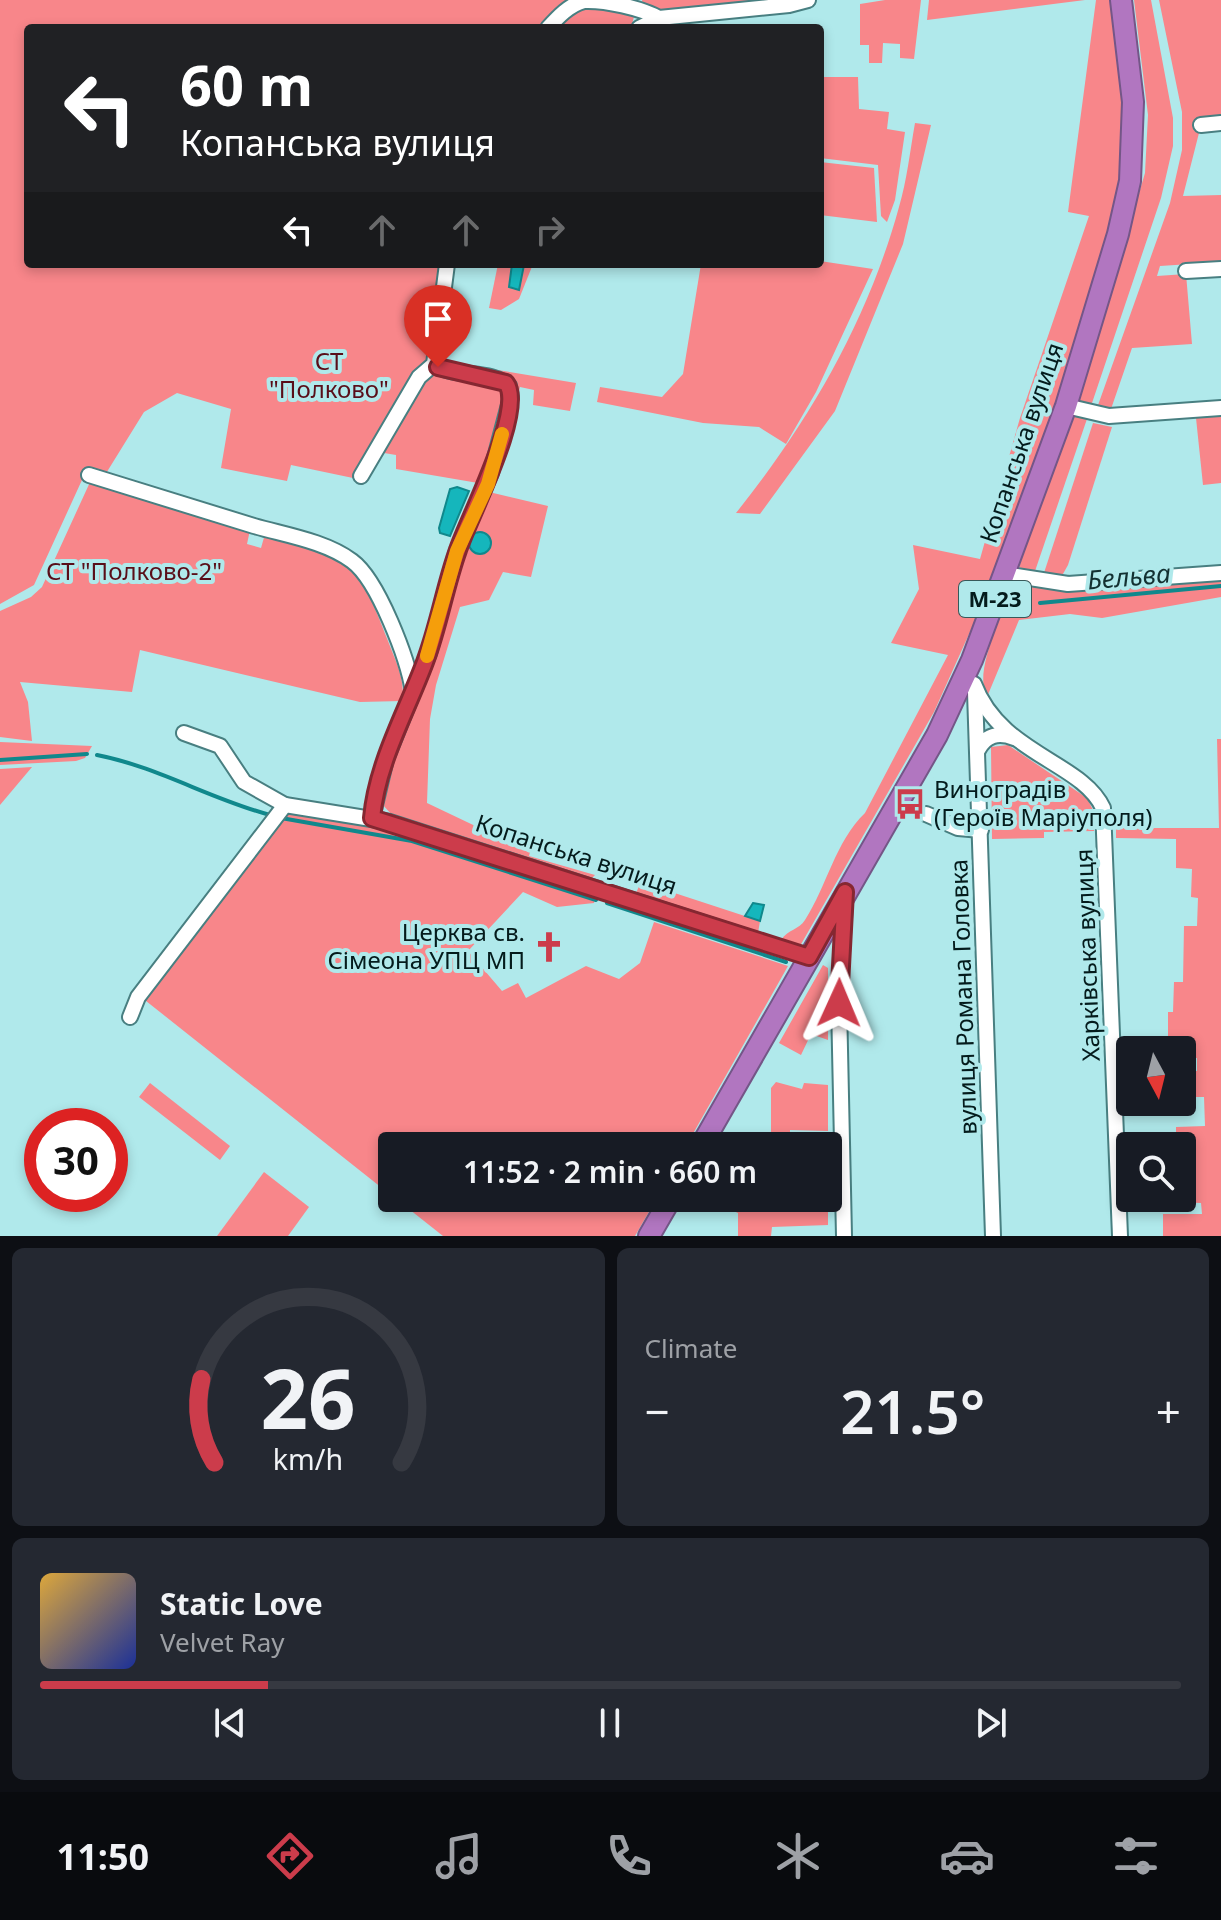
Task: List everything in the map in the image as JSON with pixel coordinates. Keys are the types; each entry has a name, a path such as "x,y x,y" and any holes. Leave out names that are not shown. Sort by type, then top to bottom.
{"highway":[{"name":"Копанська вулиця","path":"709,1132 845,892 923,762 972,660 1066,406 1114,247 1130,181 1133,102 1121,0"},
{"path":"649,1236 663,1212"}],"street":[{"path":"647,24 659,18 789,5 808,0"},
{"path":"552,24 563,13 586,1 647,11 659,18"},
{"path":"1201,125 1221,123"},
{"path":"361,476 419,377 434,364 446,268"},
{"path":"1186,271 1221,269"},
{"path":"372,818 386,759 432,644 457,551 491,473 511,397 506,383 434,364"},
{"path":"1066,406 1109,416 1221,408"},
{"path":"89,475 303,540 352,561 368,578 376,593 406,663 413,692"},
{"path":"1004,574 1068,584 1221,573"},
{"name":"вулиця Романа Головка","path":"972,660 981,830 993,1236"},
{"name":"Харківська вулиця","path":"974,684 984,705 1014,738 1088,787 1099,799 1104,815 1120,1236"},
{"name":"Копанська вулиця","path":"184,733 220,746 244,782 285,805 372,818 809,957"},
{"path":"978,750 994,736 1014,738"},
{"path":"130,1017 138,997 285,805"},
{"path":"926,814 958,828 981,830"},
{"path":"844,1236 839,1003 845,892"}],"green space":[{"name":"СТ \"Полково\"","path":"0,0 574,0 545,24 24,24 24,268 444,268 432,361 353,478 291,465 287,481 221,468 231,409 177,393 144,412 105,475 87,469 34,585 0,604"},
{"path":"642,0 774,0 666,11 643,6"},
{"path":"921,0 914,59 900,58 900,44 883,43 882,63 869,63 869,45 860,45 860,4"},
{"path":"929,0 1085,0 927,20"},
{"path":"1096,0 1114,0 1128,132 1117,206 1067,370 991,585 934,712 800,946 781,940 805,920 846,837 865,813 948,655 891,643 919,589 913,545 980,559 1020,418 1089,216 1068,212"},
{"path":"1134,0 1151,0 1173,118 1173,146 1161,198 1091,406 1077,402 1145,173 1148,115"},
{"path":"1159,0 1221,0 1221,116 1201,125 1183,196 1221,195 1221,262 1160,266 1157,276 1186,274 1192,344 1132,348 1111,409 1097,408 1170,203 1182,150 1182,112"},
{"path":"590,5 635,13 632,24 560,24 573,11"},
{"path":"824,77 858,77 859,109 889,112 887,129 905,132 895,200 887,222 881,216 878,165 824,158"},
{"path":"915,123 931,125 903,244 835,411 760,514 736,513 788,443 811,406 871,290 899,207"},
{"path":"824,162 874,168 877,222 824,215"},
{"path":"824,262 873,269 816,392 786,444 759,427 703,423 597,402 600,387 662,397 683,374 700,268 824,268"},
{"path":"454,268 443,361 576,383 570,411 533,405 534,390 520,387 517,401 513,388 440,364"},
{"path":"497,268 531,268 519,299 501,310 489,308"},
{"path":"434,373 497,382 506,389 484,484 396,469 396,455 378,452 423,382"},
{"path":"1072,414 1088,416 1034,574 1019,567"},
{"path":"1221,416 1221,483 1203,485 1196,418"},
{"path":"1093,423 1112,427 1068,565 1059,581 1042,579"},
{"name":"СТ \"Полково-2\"","path":"91,480 250,530 247,544 261,548 265,534 315,550 346,565 367,592 377,613 399,670 402,701 360,702 140,650 132,692 20,682 28,702 32,741 0,737 0,611 31,597 42,587"},
{"path":"489,492 548,506 531,577 503,572 489,600 460,607 436,685 430,719 427,803 530,852 529,856 595,875 592,878 394,817 381,803 386,774 458,564"},
{"path":"1221,576 1221,597 1102,618 1070,614 1019,620 987,697 984,672 987,656 1015,578"},
{"path":"1217,739 1221,739 1221,1236 1163,1236 1163,1214 1202,1214 1201,1203 1196,1203 1196,1132 1176,1132 1176,1127 1205,1126 1204,1097 1196,1097 1196,1036 1168,1036 1168,1012 1173,1012 1174,982 1183,982 1184,926 1197,926 1198,898 1191,897 1192,869 1176,868 1176,839 1116,838 1116,828 1219,828"},
{"path":"0,742 92,746 85,758 76,761 0,765"},
{"path":"1008,745 1087,798 1093,810 1094,831 1044,832 1044,838 992,839 991,747"},
{"path":"32,767 0,805 0,769"},
{"path":"287,811 394,829 596,895 594,903 557,907 523,892 468,951 502,991 518,983 526,998 586,966 619,979 640,963 654,922 788,966 694,1132 378,1132 378,1185 141,997"},
{"path":"641,882 760,921 758,933 636,893"},
{"path":"823,965 828,968 828,1040 811,1034 801,1055 779,1043"},
{"path":"776,1082 802,1089 804,1083 828,1085 828,1131 771,1132 771,1088"},
{"path":"150,1083 230,1146 220,1160 139,1097"},
{"path":"264,1172 309,1207 288,1236 217,1236"},
{"path":"413,1212 649,1212 635,1236 443,1236"},
{"path":"736,1212 828,1212 828,1225 772,1227 771,1236 738,1236"}],"water":[{"path":"511,268 523,268 519,290 509,287"},
{"path":"457,487 469,491 450,536 440,533 439,528 450,489"},
{"path":"480,532 488,535 491,543 488,551 480,554 472,551 469,543 472,535"},
{"path":"753,903 764,905 760,921 745,916"}],"waterway":[{"name":"Бельва","path":"1040,603 1221,586"},
{"path":"0,760 87,754"},
{"path":"97,755 141,767 270,815"},
{"path":"281,818 412,841 596,900"},
{"path":"607,903 786,962"}],"slow traffic":[{"path":"427,656 457,551 488,484 502,434"}],"place":[{"name":"Виноградів (Героїв Маріуполя)","path":"910,804"},
{"name":"Церква св. Сімеона УПЦ МП","path":"549,947"}],"route":[{"path":"438,367 506,383 511,397 488,484 457,551 429,653 378,782 372,818 809,957 845,892 839,1003"}]}
